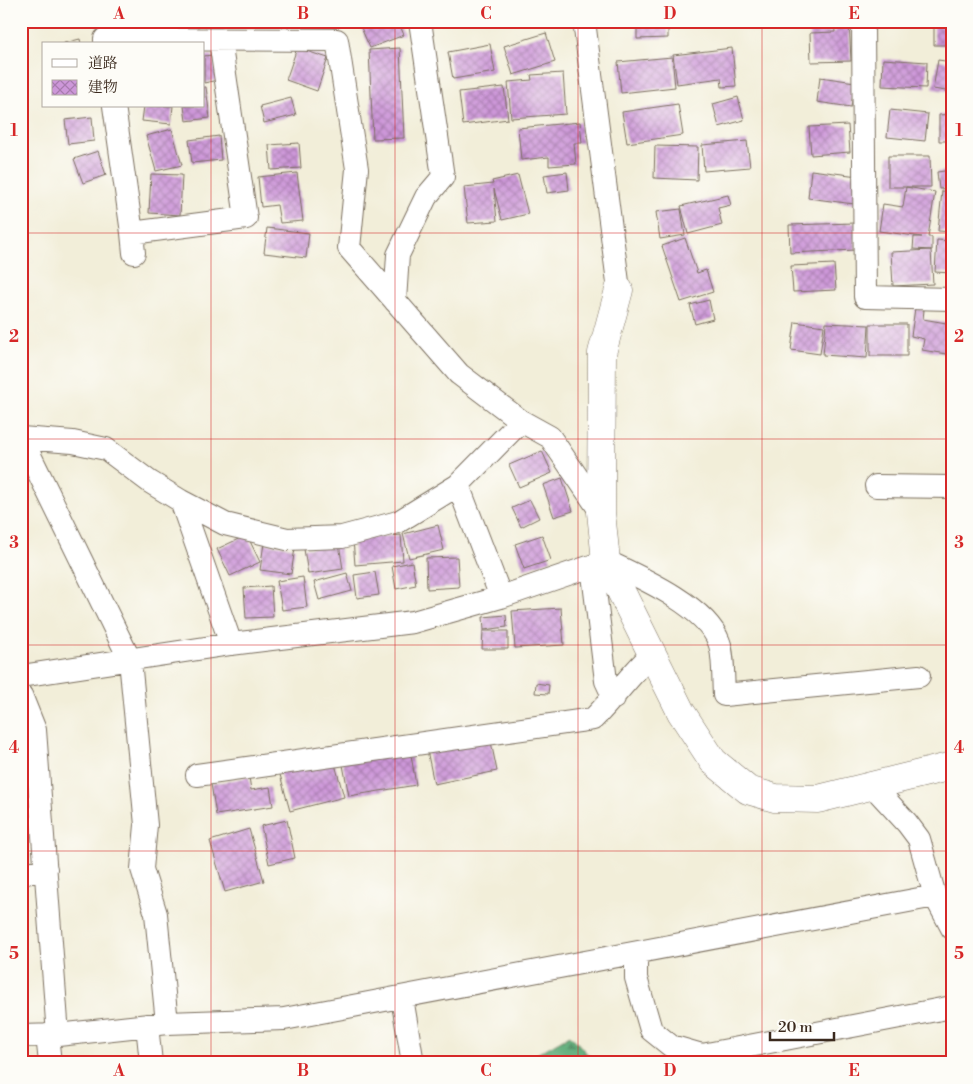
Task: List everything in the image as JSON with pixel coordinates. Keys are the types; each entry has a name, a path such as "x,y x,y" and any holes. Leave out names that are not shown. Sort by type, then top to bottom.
{"street":[{"path":"395,301 398,255 426,197 443,177 420,21"},
{"path":"584,21 619,290 602,354 599,563 606,682 614,698"},
{"path":"863,21 865,297 952,299"},
{"path":"105,42 104,39 220,40 334,31 358,169 349,248 459,374 521,421 550,437 601,512"},
{"path":"114,108 133,243 246,218 220,40"},
{"path":"22,438 74,442 106,449 150,482 225,524 287,539 342,537 398,522 458,485 521,421"},
{"path":"22,438 130,660 146,824 142,870 156,914 157,1024 151,1063"},
{"path":"458,485 501,597"},
{"path":"876,486 952,487"},
{"path":"181,501 231,644"},
{"path":"599,563 651,655 680,712 713,761 748,790 775,798 818,799 952,766"},
{"path":"21,676 231,644 413,622 501,597 599,563 642,578 685,604 710,625 720,643 724,695 919,676"},
{"path":"197,775 593,719 651,655"},
{"path":"21,695 35,730 46,869 52,1035 50,1063"},
{"path":"872,785 908,823 919,839 935,896 952,928"},
{"path":"21,874 46,869"},
{"path":"21,1036 52,1035 157,1024 284,1019 935,896"},
{"path":"636,952 636,978 651,1030 671,1046 702,1055 952,1007"},
{"path":"402,998 413,1063"}],"green space":[{"path":"570,1035 596,1063 521,1063"}],"building":[{"path":"358,21 398,21 404,35 370,48"},
{"path":"637,21 668,21 668,38 637,39"},
{"path":"834,21 849,21 851,61 811,62 810,33 835,32"},
{"path":"934,21 952,21 952,45 934,45"},
{"path":"546,33 555,62 513,75 504,46"},
{"path":"80,39 81,42 68,42"},
{"path":"490,44 495,72 453,79 448,52"},
{"path":"297,48 328,58 317,91 286,80"},
{"path":"400,48 404,138 373,139 369,50"},
{"path":"732,48 736,86 722,87 721,78 677,84 673,55"},
{"path":"212,55 218,80 205,83 205,56"},
{"path":"672,57 675,87 621,93 618,62"},
{"path":"883,59 927,62 926,88 882,86"},
{"path":"938,60 952,62 952,92 933,89"},
{"path":"563,73 566,114 511,118 508,82 532,80 531,75"},
{"path":"820,77 855,82 851,107 817,102"},
{"path":"206,87 210,118 186,121 184,108 205,108"},
{"path":"504,87 508,119 463,125 459,92"},
{"path":"738,97 744,120 719,127 713,104"},
{"path":"291,98 296,115 264,123 260,106"},
{"path":"678,104 683,135 627,143 622,112"},
{"path":"144,108 173,108 171,124 142,121"},
{"path":"890,110 928,114 925,141 887,137"},
{"path":"952,114 952,141 939,141 939,115"},
{"path":"92,117 94,141 68,144 65,120"},
{"path":"580,122 582,143 574,143 576,164 549,166 549,157 521,160 518,128"},
{"path":"848,125 850,152 811,155 809,127"},
{"path":"172,129 182,165 156,171 146,136"},
{"path":"219,136 221,160 192,163 189,140"},
{"path":"747,141 750,167 704,171 702,145"},
{"path":"299,143 301,168 271,170 269,145"},
{"path":"655,146 698,147 697,180 654,178"},
{"path":"98,151 106,175 83,183 74,159"},
{"path":"888,156 930,156 931,187 888,187"},
{"path":"811,170 858,176 854,204 808,198"},
{"path":"952,170 952,188 939,189 937,172"},
{"path":"567,172 569,190 547,193 544,175"},
{"path":"297,173 303,221 280,223 277,205 261,207 258,177"},
{"path":"151,174 182,175 180,215 149,213"},
{"path":"518,175 528,214 502,220 494,189 497,221 468,223 464,187 493,184 492,181"},
{"path":"906,187 935,192 928,237 932,237 932,250 913,249 914,237 922,237 879,231 883,204 903,207"},
{"path":"942,191 952,192 952,232 938,231"},
{"path":"728,195 731,205 718,208 722,225 688,234 681,206"},
{"path":"681,209 685,235 660,239 656,212"},
{"path":"855,223 856,250 790,253 789,225"},
{"path":"267,228 309,233 306,258 264,253"},
{"path":"685,238 697,273 706,270 713,292 681,302 662,246"},
{"path":"937,240 952,241 952,273 935,272"},
{"path":"931,250 933,284 893,286 891,252"},
{"path":"834,264 836,290 793,292 791,266"},
{"path":"709,300 713,319 695,324 690,305"},
{"path":"915,308 924,310 923,319 952,324 952,355 922,350 924,339 911,336"},
{"path":"795,322 824,326 820,354 791,350"},
{"path":"826,323 869,325 867,358 823,355"},
{"path":"870,324 907,324 907,356 870,356"},
{"path":"542,451 552,473 519,487 509,465"},
{"path":"562,478 573,511 554,517 543,485"},
{"path":"530,500 539,518 521,527 512,508"},
{"path":"438,525 444,550 409,558 403,534"},
{"path":"247,535 260,562 230,576 217,549"},
{"path":"401,535 403,561 355,565 353,539"},
{"path":"542,535 551,560 524,569 515,544"},
{"path":"264,543 295,548 291,574 260,570"},
{"path":"339,544 343,569 308,574 304,549"},
{"path":"457,557 459,587 427,589 426,558"},
{"path":"412,562 416,585 396,589 392,566"},
{"path":"375,572 379,595 357,598 354,575"},
{"path":"347,573 352,591 319,600 314,582"},
{"path":"303,577 307,607 282,610 277,581"},
{"path":"271,586 273,617 246,618 244,588"},
{"path":"561,608 564,645 515,648 512,611"},
{"path":"506,615 507,627 484,630 483,617"},
{"path":"483,631 508,631 508,649 482,649"},
{"path":"536,683 549,685 548,694 535,693"},
{"path":"490,737 497,771 434,784 427,750"},
{"path":"410,749 416,785 349,796 342,760"},
{"path":"333,757 344,797 290,811 279,771"},
{"path":"249,777 251,790 270,787 273,806 216,815 211,784"},
{"path":"287,820 295,858 269,864 261,826"},
{"path":"249,829 264,881 225,892 210,841"}]}
